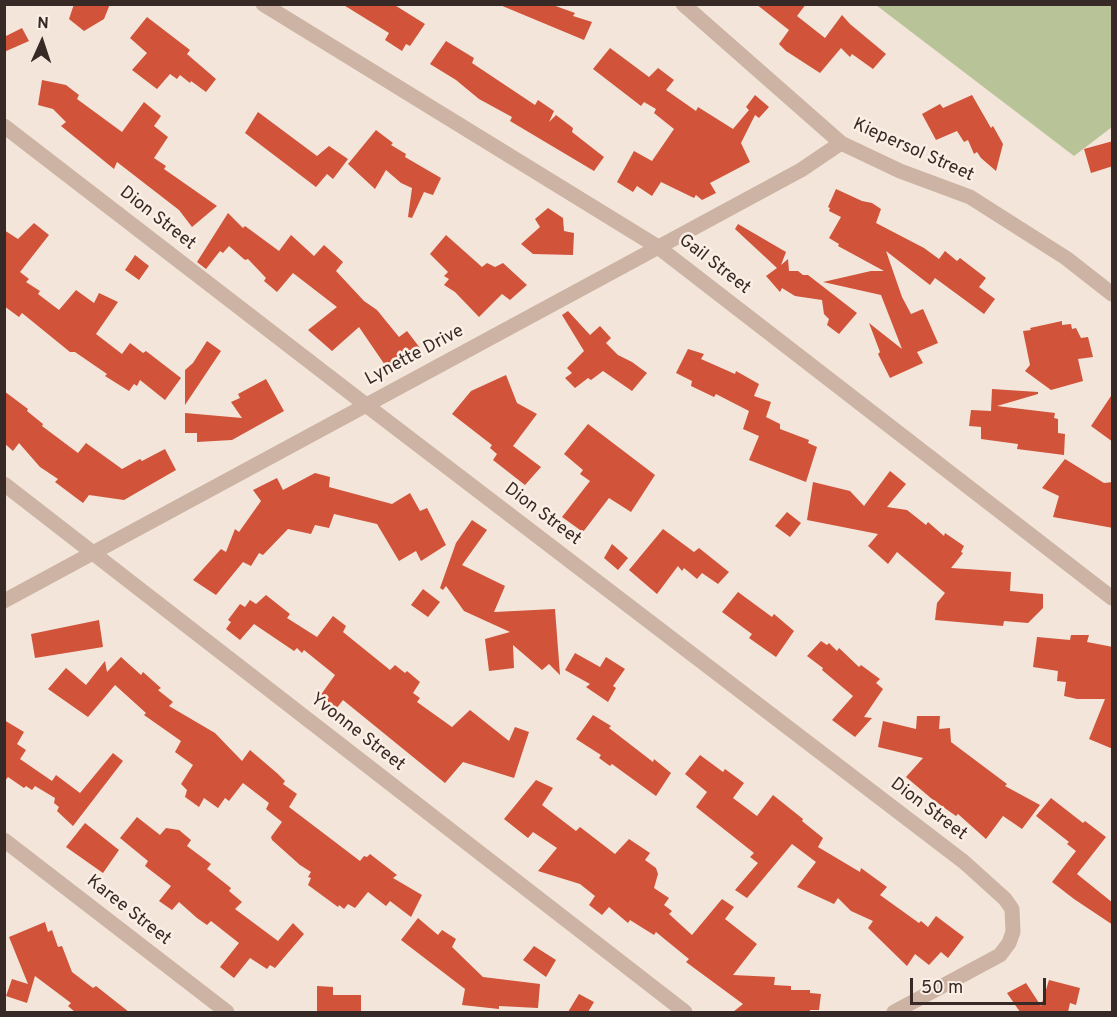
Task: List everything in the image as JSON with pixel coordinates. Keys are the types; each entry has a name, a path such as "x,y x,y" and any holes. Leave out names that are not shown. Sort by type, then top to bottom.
{"street":[{"name":"Gail Street","path":"263,4 658,246 1113,598"},
{"name":"Kiepersol Street","path":"683,4 841,143 900,171 970,197 1066,258 1113,294"},
{"name":"Dion Street","path":"4,126 964,862 1005,899 1012,909 1013,932 1009,943 1000,955 894,1012"},
{"name":"Lynette Drive","path":"4,601 801,170 841,143"},
{"name":"Yvonne Street","path":"4,484 685,1012"},
{"name":"Karee Street","path":"4,840 227,1012"}],"green space":[{"path":"876,5 1112,5 1112,127 1074,156"}],"building":[{"path":"74,4 110,4 104,19 84,31 69,19"},
{"path":"342,4 393,4 425,24 410,46 406,44 402,51 385,40 389,33"},
{"path":"550,4 575,13 573,16 592,22 584,40 500,5"},
{"path":"756,4 806,4 797,16 825,38 842,15 886,54 873,69 852,54 850,57 841,48 820,73 779,44 789,30"},
{"path":"147,17 190,50 187,54 216,79 206,92 180,75 177,79 170,74 157,89 132,70 147,53 130,38"},
{"path":"22,28 29,41 4,52 4,37"},
{"path":"446,41 474,58 472,63 535,105 538,100 554,111 549,122 556,115 573,128 572,132 604,157 594,171 510,121 512,117 479,99 456,80 430,64"},
{"path":"610,48 649,77 658,68 674,80 666,90 696,111 698,107 733,129 749,110 746,107 755,95 769,107 759,118 755,115 741,143 750,162 710,183 716,193 702,200 696,195 694,198 661,182 652,196 637,186 633,192 617,182 634,151 652,161 674,129 654,113 656,109 644,102 641,106 593,69"},
{"path":"42,80 66,85 79,95 77,99 122,132 144,102 161,116 154,126 168,137 154,158 166,166 164,169 217,206 192,227 179,210 117,162 114,169 61,126 66,122 53,109 38,105"},
{"path":"972,95 1003,144 996,171 977,152 974,154 968,140 964,142 957,131 936,140 922,114 940,104 943,108"},
{"path":"258,112 317,156 329,146 348,159 333,179 327,174 316,187 245,133"},
{"path":"376,130 393,143 391,145 406,154 405,157 441,178 433,195 424,192 412,218 408,217 412,188 401,183 386,170 375,189 348,164"},
{"path":"1113,141 1113,166 1091,173 1084,149"},
{"path":"836,189 872,203 881,209 876,223 924,248 939,259 945,251 957,261 960,258 986,278 979,287 995,299 984,314 935,278 930,285 886,251 902,297 911,314 923,309 938,343 917,352 923,363 890,378 878,354 880,352 869,323 902,349 881,295 823,282 871,271 884,271 838,246 839,244 829,238 841,217 829,211 828,207"},
{"path":"548,208 563,218 564,231 574,233 573,255 533,254 521,244 540,227 535,219"},
{"path":"228,213 243,228 245,226 279,251 291,235 314,256 324,245 343,262 336,271 364,301 377,310 399,337 407,331 420,348 387,368 359,327 332,351 308,330 337,307 293,273 277,292 264,281 266,278 248,259 245,260 229,246 223,253 220,251 206,269 197,262"},
{"path":"34,223 49,235 20,272 29,279 26,282 40,291 38,294 59,310 76,290 94,303 99,293 118,302 96,334 122,354 130,343 143,353 146,351 181,378 165,400 140,380 137,386 134,384 129,391 105,376 107,374 75,352 70,352 22,313 19,317 4,306 4,230 18,239"},
{"path":"738,224 786,252 781,265 788,259 789,271 798,271 803,275 808,275 857,313 839,334 827,325 829,319 824,314 822,300 795,296 782,288 780,292 766,276 777,268 735,229"},
{"path":"446,235 482,267 487,263 495,267 503,263 527,285 510,300 502,294 479,317 455,292 444,285 449,279 444,276 448,272 430,254"},
{"path":"135,255 149,266 139,280 125,270"},
{"path":"568,311 590,335 600,326 611,338 606,343 618,355 647,373 632,391 603,371 591,380 588,378 575,388 565,378 572,373 567,368 584,351 562,315"},
{"path":"1062,321 1062,325 1071,324 1072,329 1076,328 1081,338 1088,337 1093,357 1078,359 1083,381 1051,390 1025,371 1030,365 1023,331"},
{"path":"207,341 221,351 185,405 185,370 193,363"},
{"path":"688,349 704,354 701,359 735,374 736,371 759,384 754,396 771,402 766,417 780,424 780,429 809,440 808,443 817,447 806,482 749,460 759,436 743,429 749,411 716,394 714,397 691,386 692,381 676,373"},
{"path":"506,375 517,403 537,414 513,446 541,467 525,485 493,460 497,454 490,448 492,445 452,414 471,391"},
{"path":"266,379 284,411 232,440 197,442 197,433 185,433 185,413 242,418 231,402 240,398 238,394"},
{"path":"992,389 1038,392 1038,394 997,406 1055,413 1054,418 1058,419 1058,433 1065,434 1064,455 1017,449 1018,444 981,439 981,427 969,426 971,410 991,411"},
{"path":"4,391 28,409 27,411 43,424 42,426 78,453 86,443 122,469 165,449 176,470 124,500 89,495 83,503 55,482 58,479 40,467 19,443 13,451 4,443"},
{"path":"1113,393 1113,442 1091,426"},
{"path":"588,424 655,475 631,512 609,498 583,532 562,517 590,481 580,474 583,470 564,454"},
{"path":"1065,459 1104,483 1113,482 1113,528 1053,517 1059,496 1042,488"},
{"path":"890,471 906,484 887,507 907,510 926,525 928,522 944,536 945,533 964,546 961,552 963,553 951,568 1011,572 1010,591 1043,594 1043,608 1028,623 1004,621 1003,626 935,620 937,603 945,593 897,552 888,564 868,546 878,534 807,520 813,482 850,491 864,506"},
{"path":"315,473 330,477 329,487 392,504 410,493 420,511 427,508 446,545 421,561 416,551 399,561 377,524 334,514 329,528 315,525 311,534 288,529 263,555 259,553 251,566 243,562 216,595 193,580 221,549 226,552 235,529 239,532 261,501 253,490 277,478 283,490"},
{"path":"787,512 801,523 790,537 775,526"},
{"path":"472,520 487,530 462,565 505,586 494,612 555,609 560,675 549,664 542,670 513,645 514,668 489,671 485,639 510,632 464,611 446,586 443,590 440,588 456,543"},
{"path":"663,529 694,552 699,548 729,572 718,584 702,573 697,579 684,568 682,571 678,566 657,594 629,570"},
{"path":"612,544 628,558 618,570 604,558"},
{"path":"423,589 440,602 428,617 411,605"},
{"path":"738,592 772,617 774,614 794,631 776,657 749,638 752,634 722,612"},
{"path":"266,595 290,614 287,618 317,637 333,616 346,626 343,632 390,670 395,665 420,682 413,693 420,698 417,702 452,727 470,710 509,741 515,727 529,732 514,778 463,762 445,783 343,700 336,709 320,696 335,675 304,650 302,653 297,648 294,651 254,624 240,640 226,629 231,622 228,620 240,604 245,607 250,600 256,604"},
{"path":"99,620 103,647 35,658 31,634"},
{"path":"1071,635 1089,635 1087,642 1113,647 1113,749 1089,739 1105,699 1077,699 1064,696 1066,682 1057,681 1058,671 1033,667 1037,637 1070,640"},
{"path":"821,641 827,645 829,643 837,651 839,648 859,667 861,665 880,679 876,683 883,689 864,717 872,718 855,737 832,720 853,696 807,656"},
{"path":"575,653 600,667 606,657 625,669 613,686 616,688 608,702 586,687 590,684 565,670"},
{"path":"121,657 141,675 143,672 161,688 158,690 173,702 169,706 215,733 242,761 250,750 278,774 285,781 283,784 297,794 289,807 360,861 364,856 367,857 370,854 397,875 393,878 422,895 411,917 390,901 386,906 368,892 355,908 348,904 344,909 308,885 311,872 272,840 271,837 282,822 266,809 269,803 243,783 229,801 225,798 218,808 204,798 199,807 185,797 187,790 181,784 193,765 175,752 181,741 144,715 146,713 115,685 88,717 48,689 66,668 86,685 105,661 107,672"},
{"path":"593,715 611,726 609,728 653,762 654,759 671,773 656,796 612,764 610,766 599,758 601,755 576,739"},
{"path":"917,716 940,716 939,729 950,728 951,742 1007,784 1005,786 1040,805 1022,829 1003,816 986,839 958,814 956,816 932,799 906,777 923,758 878,747 883,721 916,729"},
{"path":"4,720 24,732 17,744 26,750 20,759 52,781 56,775 80,793 113,753 123,761 73,826 57,811 59,807 54,803 55,798 35,786 32,790 26,786 24,788 8,777 4,782"},
{"path":"700,755 723,772 725,769 744,783 733,798 757,816 773,795 823,838 818,847 860,872 861,868 887,887 880,895 919,923 921,921 928,927 936,916 964,937 948,958 941,952 929,965 915,954 907,966 868,928 873,921 851,911 838,898 834,904 797,887 816,862 792,844 747,898 735,890 758,863 750,857 754,853 696,807 707,792 685,774"},
{"path":"536,780 553,788 542,805 576,831 580,827 615,854 629,839 650,853 645,860 656,868 658,874 654,888 669,898 664,905 672,911 669,914 692,935 722,899 734,907 725,919 757,944 733,975 775,977 774,985 791,986 791,990 810,990 810,993 821,994 819,1010 733,1012 743,1004 686,962 689,959 656,932 654,935 630,920 628,923 609,907 602,915 589,905 595,896 580,884 538,871 557,848 533,832 528,838 504,819"},
{"path":"1051,798 1083,823 1085,821 1106,837 1077,874 1113,903 1113,925 1052,882 1076,851 1067,844 1069,842 1036,816"},
{"path":"137,817 160,835 166,828 179,830 191,840 187,846 211,864 207,869 231,888 229,891 242,902 235,909 278,941 293,923 304,934 275,968 270,965 267,969 250,958 234,978 220,967 239,943 211,921 207,925 179,902 172,910 159,901 171,886 145,866 148,861 120,838"},
{"path":"85,823 119,850 103,873 66,847"},
{"path":"418,918 438,935 442,930 456,939 452,947 483,977 540,984 538,1008 499,1006 499,1009 462,1005 465,989 401,940"},
{"path":"45,922 48,932 52,930 58,947 62,946 72,972 93,988 96,986 129,1012 75,1012 68,1006 71,1003 35,976 27,1003 6,996 12,979 28,984 9,937"},
{"path":"534,946 556,960 546,977 523,960"},
{"path":"1049,980 1080,988 1076,1005 1070,1003 1068,1012 1020,1012 1007,993 1026,983 1041,1006"},
{"path":"317,986 333,987 333,995 361,995 361,1012 317,1012"},
{"path":"579,994 594,1002 588,1012 568,1012"}]}
